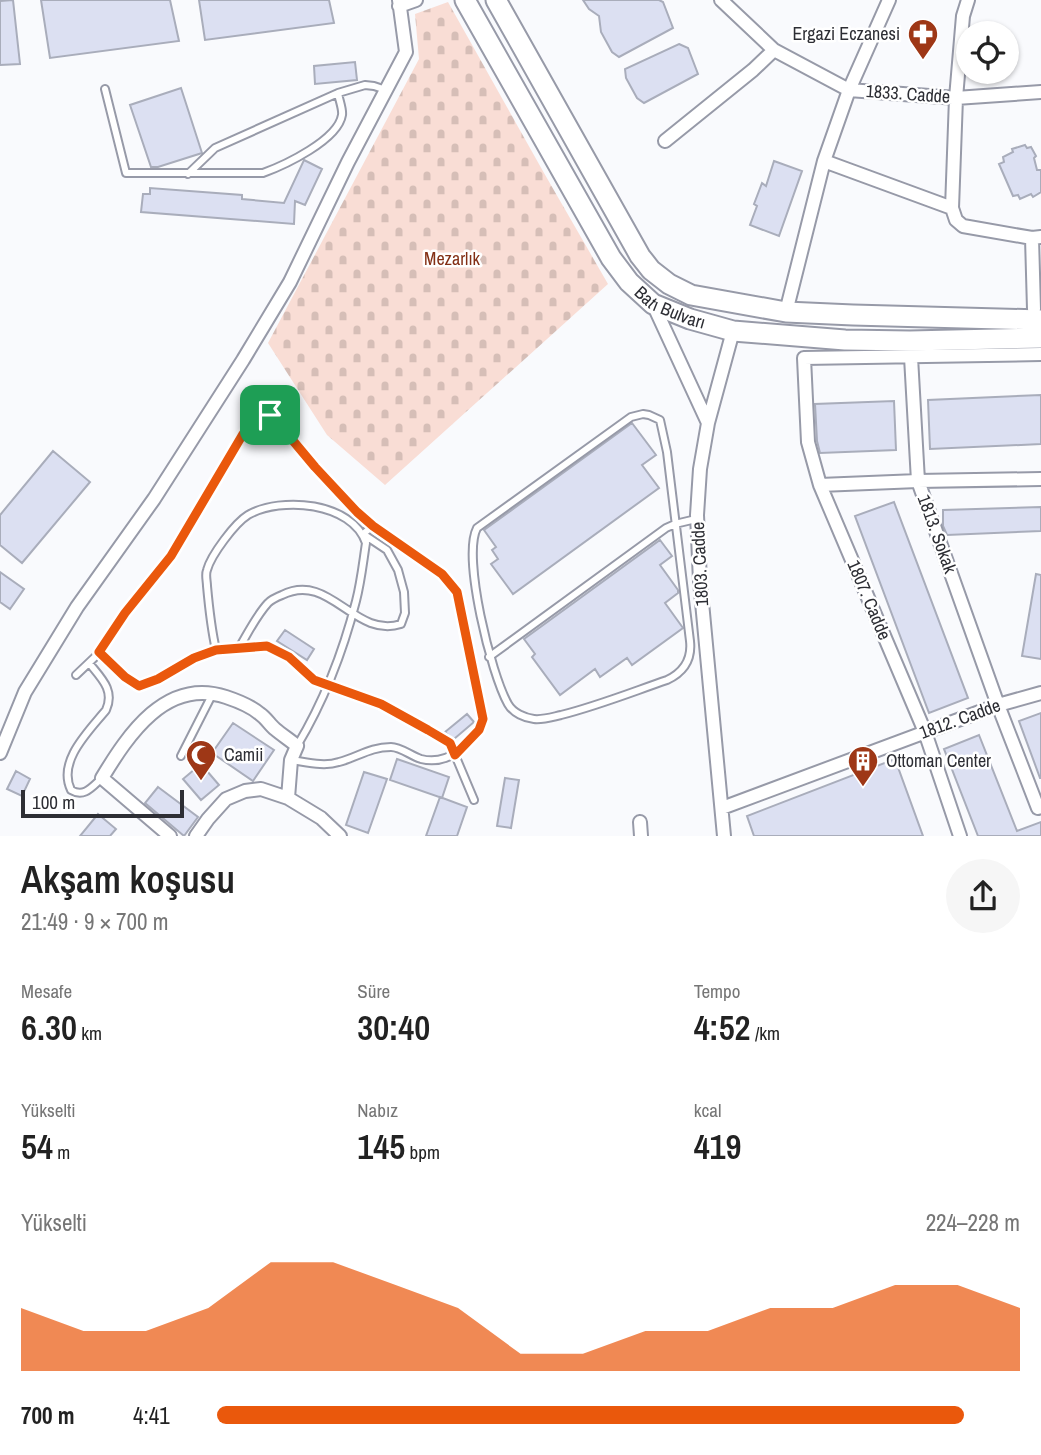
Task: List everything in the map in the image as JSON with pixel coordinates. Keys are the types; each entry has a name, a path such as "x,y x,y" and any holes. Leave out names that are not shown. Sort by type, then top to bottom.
{"main road":[{"name":"Batı Bulvarı","path":"465,0 611,258 629,282 653,304 690,319 733,331 845,340 981,340 1040,330"},
{"name":"Batı Bulvarı","path":"496,0 631,241 651,270 669,284 691,295 786,312 997,318 1040,330"}],"street":[{"path":"0,753 25,692 77,607 154,499 290,282 348,162 406,52 399,3 416,0"},
{"path":"786,312 824,161 849,90 889,0"},
{"path":"954,214 956,98 962,16 968,0"},
{"name":"1833. Cadde","path":"726,2 774,50 849,90 956,98 1041,92"},
{"path":"665,141 774,50"},
{"path":"824,161 954,214 963,226 1037,237 1040,330 911,356"},
{"path":"653,304 708,423"},
{"name":"1803. Cadde","path":"724,835 700,581 698,519 700,469 708,423 733,331"},
{"name":"1807. Cadde","path":"911,356 804,358 808,442 820,485 925,732 960,835"},
{"name":"1813. Sokak","path":"911,356 918,481 1038,808"},
{"path":"820,485 1041,479"},
{"name":"1812. Cadde","path":"722,808 998,705 1041,692"},
{"path":"170,835 102,779 122,746 143,720 159,707 178,698 213,693 241,702 260,713 297,746 291,760 288,798"},
{"path":"196,835 226,799 245,791 261,789 288,798 321,818 340,835"}],"lane":[{"path":"188,174 215,148 338,93 365,85 386,90"},
{"path":"105,89 126,173 263,173 311,150 337,128 342,114 338,93"},
{"path":"76,675 99,652 125,613 171,556 243,434 257,419 270,415 357,512 442,574 457,592 483,719 479,730 455,755 439,761 420,759 394,747 366,751 337,763 291,760"},
{"path":"637,415 649,415 660,420 667,452 675,524 691,648 687,662 679,673 578,711 539,720 524,717 508,705 489,657 482,627 472,542 477,528 637,415"},
{"path":"216,650 206,571 232,528 248,515 264,508 293,504 327,509 353,523 363,534 387,550 398,570 404,592 405,612 401,624 391,627 367,621 321,592 307,589 289,591 270,601 239,648"},
{"path":"489,657 666,528 698,519"},
{"path":"363,534 373,526"},
{"path":"297,746 338,662 356,600 366,542 363,534"},
{"path":"99,652 125,677 139,686 216,650 267,646 289,657 314,680 381,704 450,743 474,800"},
{"path":"89,663 108,688 109,704 73,754 67,778 71,790 78,794 102,779"},
{"path":"181,756 213,693"}],"green space":[{"name":"Mezarlık","path":"448,2 608,284 385,485 327,435 268,343 419,59 415,14"}],"building":[{"path":"13,0 20,64 0,65 0,1"},
{"path":"41,0 170,0 179,41 50,58"},
{"path":"199,0 329,0 334,23 205,40"},
{"path":"583,0 659,0 663,2 673,28 619,57 612,52 601,32 599,16 589,9"},
{"path":"679,44 688,48 698,74 644,103 637,98 626,78 625,69"},
{"path":"355,62 357,80 315,84 314,66"},
{"path":"181,88 202,153 151,167 130,105"},
{"path":"1025,145 1027,148 1031,147 1036,156 1034,158 1037,170 1041,170 1041,192 1033,197 1031,194 1020,199 1018,195 1013,196 999,164 1004,162 1003,157 1013,152 1012,149"},
{"path":"304,160 322,169 305,205 295,201 294,224 141,212 143,194 150,194 150,188 242,195 242,199 284,203"},
{"path":"774,161 802,171 779,236 750,225 757,206 754,204 762,183 766,186"},
{"path":"1041,395 1041,444 930,449 928,400"},
{"path":"894,401 896,450 820,453 815,404"},
{"path":"632,423 656,455 642,465 659,488 513,594 491,564 498,559 492,550 496,547 484,530"},
{"path":"53,451 90,482 22,563 0,545 0,515"},
{"path":"894,502 968,698 929,713 855,516"},
{"path":"1041,507 1041,531 947,535 943,526 943,510"},
{"path":"660,540 672,556 660,565 678,590 678,593 665,603 683,628 632,665 627,658 600,677 595,669 560,695 532,657 535,654 524,639"},
{"path":"0,572 24,589 10,609 0,602"},
{"path":"1036,574 1041,575 1041,659 1022,656"},
{"path":"285,630 314,649 307,660 277,641"},
{"path":"1041,713 1041,778 1040,778 1019,721"},
{"path":"467,714 474,722 454,739 445,732"},
{"path":"233,723 274,750 253,781 212,753"},
{"path":"979,735 1017,831 1041,822 1041,836 978,836 944,749"},
{"path":"397,759 449,777 442,798 390,780"},
{"name":"Ottoman Center","path":"895,759 923,836 754,836 747,816"},
{"name":"Camii","path":"201,764 219,785 201,800 183,779"},
{"path":"16,771 30,779 22,796 7,789"},
{"path":"364,772 387,779 368,833 346,825"},
{"path":"505,778 519,780 511,828 497,826"},
{"path":"158,787 198,817 184,836 145,803"},
{"path":"440,797 467,807 457,836 426,836"},
{"path":"98,814 116,829 110,836 80,836"}],"place":[{"name":"Ergazi Eczanesi","path":"923,61"},
{"name":"Camii","path":"201,782"},
{"name":"Ottoman Center","path":"863,788"}],"route":[{"path":"270,415 357,512 442,574 457,592 483,719 479,730 455,755 450,743 428,730 381,704 314,680 289,657 267,646 216,650 139,686 125,677 99,652 125,613 171,556 243,434 257,419 270,415"}]}
